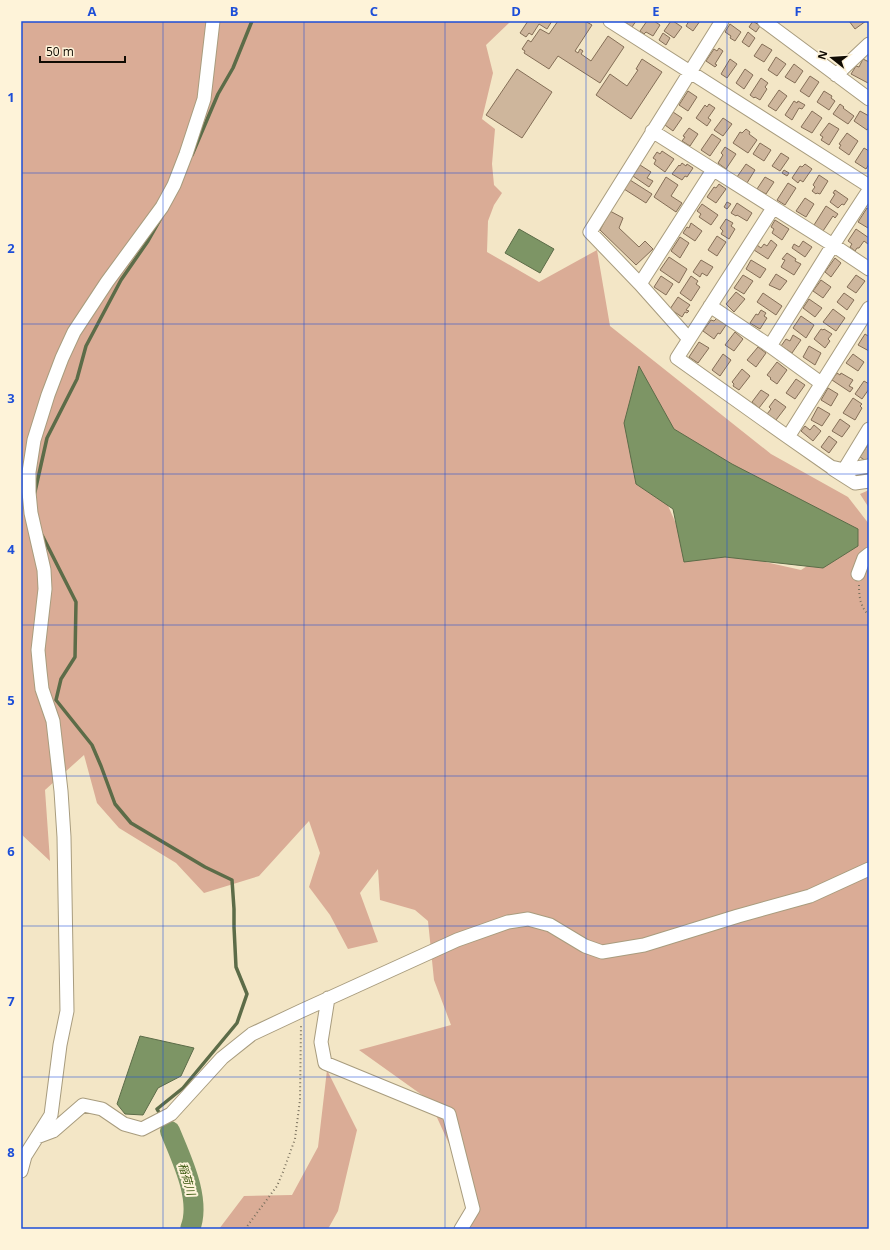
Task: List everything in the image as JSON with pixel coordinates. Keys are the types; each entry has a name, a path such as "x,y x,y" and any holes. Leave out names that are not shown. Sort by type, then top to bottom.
{"street":[{"path":"21,1171 25,1156 51,1114 60,1045 67,1011 64,837 61,791 53,721 42,689 38,650 45,589 44,570 31,513 29,492 29,472 34,440 48,395 74,332 107,282 162,207 174,185 186,154 204,98 213,21"},
{"path":"610,21 869,186"},
{"path":"689,339 640,284 590,232 722,21"},
{"path":"764,21 869,99"},
{"path":"836,75 869,44"},
{"path":"652,131 869,269"},
{"path":"640,284 713,170"},
{"path":"770,346 869,190"},
{"path":"773,208 677,358 788,437 837,468 841,475 854,483 869,481"},
{"path":"710,306 770,346 821,383"},
{"path":"788,437 869,308"},
{"path":"837,468 869,429"},
{"path":"837,468 869,466"},
{"path":"858,574 864,558 869,554"},
{"path":"37,1137 53,1131 83,1105 102,1109 124,1124 142,1129 171,1114 222,1058 252,1034 457,940 508,922 528,919 550,925 586,946 602,952 644,945 738,916 810,896 869,869"},
{"path":"328,998 321,1042 326,1063 449,1114 473,1209 461,1229"}],"path":[{"path":"858,574 860,598 865,612 869,615"},
{"path":"245,1229 277,1186 295,1139 300,1100 301,1011"}],"shaded area":[{"path":"21,21 511,21 486,45 493,73 482,119 495,129 492,164 494,185 502,193 494,205 488,221 487,252 539,282 597,250 610,326 771,454 848,497 869,524 869,1229 463,1229 471,1192 429,1100 359,1050 451,1025 434,980 428,921 415,910 380,900 378,869 360,893 378,942 348,949 330,915 309,887 320,853 309,821 259,876 204,893 176,863 119,828 97,803 84,755 45,790 50,861 21,834","holes":["654,474 853,536 801,570 685,544"]},
{"path":"519,229 554,249 540,273 505,253"},
{"path":"639,366 674,429 732,464 858,529 858,546 823,568 725,557 684,562 673,509 636,484 624,423"},
{"path":"869,490 869,508 860,494"},
{"path":"140,1036 194,1048 181,1076 158,1088 143,1115 125,1114 117,1104"},
{"path":"327,1070 357,1130 338,1211 328,1229 219,1229 244,1196 292,1195 318,1147"}],"building":[{"path":"528,21 552,21 547,29 539,24 532,35 529,33 526,37 520,33"},
{"path":"558,21 585,21 592,25 575,51 578,53 580,49 583,51 581,54 591,61 608,36 624,47 600,83 558,56 549,69 524,53 525,51 522,49 528,40 531,42 540,29 549,34"},
{"path":"623,21 636,21 632,27"},
{"path":"647,21 654,21 660,25 653,36 646,32 644,34 640,31"},
{"path":"671,21 682,27 674,38 664,31"},
{"path":"689,21 700,21 693,31 686,26"},
{"path":"753,21 760,26 756,32 749,27"},
{"path":"849,21 866,21 855,29"},
{"path":"730,24 741,32 735,41 725,32"},
{"path":"748,32 755,38 749,47 742,42"},
{"path":"663,33 670,38 666,45 659,40"},
{"path":"762,44 772,50 764,62 754,56"},
{"path":"719,48 723,51 715,64 717,65 715,67 706,61 714,49 717,51"},
{"path":"776,57 786,64 777,76 768,70"},
{"path":"642,59 662,72 631,119 596,95 610,74 627,86 638,70 636,69"},
{"path":"730,59 737,64 727,78 721,74"},
{"path":"863,59 869,62 868,83 851,74 856,66 859,67"},
{"path":"794,64 803,71 795,83 785,77"},
{"path":"517,69 552,92 522,138 486,115"},
{"path":"745,69 753,75 744,89 736,83"},
{"path":"810,76 819,82 809,97 800,91"},
{"path":"761,78 768,83 765,87 767,89 760,100 750,95"},
{"path":"779,90 787,96 776,111 768,106"},
{"path":"688,91 697,97 688,111 679,105"},
{"path":"824,91 832,96 831,98 835,101 829,110 817,102"},
{"path":"794,101 797,103 798,101 805,105 802,109 799,108 792,120 785,115"},
{"path":"709,104 715,108 708,118 711,120 707,126 696,118 705,105 707,107"},
{"path":"840,104 854,116 848,124 833,114"},
{"path":"812,111 822,118 812,133 801,127"},
{"path":"860,111 869,116 869,127 867,130 854,121"},
{"path":"673,112 682,118 673,131 665,125"},
{"path":"723,118 732,124 723,136 714,130"},
{"path":"829,123 839,129 829,145 821,140 823,137 820,135"},
{"path":"689,128 698,134 690,146 682,141 685,137 683,136"},
{"path":"746,129 750,132 749,134 757,140 748,153 733,143 740,132 742,133"},
{"path":"847,133 858,141 849,155 839,148 841,145 839,144"},
{"path":"712,134 721,140 710,156 701,150"},
{"path":"760,143 771,150 764,161 753,154"},
{"path":"725,147 736,154 726,169 718,163 723,155 721,153"},
{"path":"864,148 869,151 869,164 866,169 855,162"},
{"path":"662,151 674,159 665,172 654,164 656,160 653,158 657,152 660,154"},
{"path":"781,153 789,158 780,171 772,166"},
{"path":"682,163 693,168 687,177 685,176 682,180 672,174"},
{"path":"746,164 755,170 747,183 737,177"},
{"path":"805,164 812,169 803,182 800,180 798,183 792,178 800,166 802,167"},
{"path":"640,165 651,172 647,178 653,181 649,187 633,176"},
{"path":"784,170 789,173 787,176 782,173"},
{"path":"819,175 828,181 820,194 816,194 812,191 815,187 813,185"},
{"path":"666,177 678,185 671,196 682,203 676,212 654,197"},
{"path":"765,177 774,182 766,194 757,189"},
{"path":"630,180 652,194 646,203 624,189"},
{"path":"788,183 796,188 785,205 777,200"},
{"path":"719,184 726,189 716,203 707,197 714,187 716,188"},
{"path":"835,190 848,199 844,205 842,204 838,208 830,202 835,194 833,193"},
{"path":"805,198 814,204 806,217 796,211"},
{"path":"727,202 731,204 727,209 724,207"},
{"path":"737,203 752,213 747,221 731,213"},
{"path":"702,204 718,215 711,225 699,217 701,214 697,211"},
{"path":"826,206 838,214 835,218 833,216 823,231 814,225"},
{"path":"867,208 869,209 868,228 858,222"},
{"path":"610,211 623,218 619,228 639,247 645,241 653,249 636,265 600,230"},
{"path":"726,219 733,223 731,226 735,229 729,239 721,234 723,231 720,228"},
{"path":"775,220 789,229 782,240 772,233 774,229 771,227"},
{"path":"691,223 702,231 695,241 683,233 687,227 689,228"},
{"path":"856,229 869,238 869,242 868,244 864,241 855,251 850,247 852,244 848,241"},
{"path":"717,236 726,242 717,256 708,250"},
{"path":"680,237 689,243 680,258 671,251"},
{"path":"771,240 777,245 768,259 754,250 757,245 761,248 764,244 767,246"},
{"path":"803,241 812,247 805,257 792,248 794,244 799,247"},
{"path":"787,253 796,259 795,261 801,264 794,275 781,267 785,260 782,259"},
{"path":"669,257 687,269 679,283 660,270"},
{"path":"835,258 841,263 831,277 825,272"},
{"path":"701,260 713,267 707,276 702,273 700,277 693,272"},
{"path":"751,260 766,269 760,278 746,269"},
{"path":"776,274 787,281 780,290 769,285"},
{"path":"743,275 753,281 744,294 734,288"},
{"path":"856,275 865,281 856,293 847,287"},
{"path":"661,276 673,284 666,295 654,287"},
{"path":"691,276 698,281 696,284 700,287 691,301 680,293"},
{"path":"821,280 831,287 823,298 813,291"},
{"path":"736,292 745,299 734,312 726,304"},
{"path":"763,293 782,306 776,315 757,302"},
{"path":"844,293 854,300 847,310 837,302"},
{"path":"678,297 690,305 686,310 689,311 687,313 685,312 682,317 670,309"},
{"path":"809,299 822,308 815,317 803,308"},
{"path":"833,309 845,318 836,331 823,322"},
{"path":"761,310 766,313 764,316 767,318 760,329 750,323 756,314 758,315"},
{"path":"801,316 814,325 806,338 793,328"},
{"path":"717,318 726,325 720,334 718,333 714,339 703,331 711,320 714,321"},
{"path":"821,329 824,329 832,334 828,339 830,341 825,348 814,339"},
{"path":"735,332 743,339 734,351 725,345"},
{"path":"865,334 868,336 869,335 869,351 858,345"},
{"path":"793,335 801,340 792,353 781,346 786,339 790,341"},
{"path":"699,342 709,348 698,363 689,357"},
{"path":"809,346 821,353 815,365 803,357"},
{"path":"758,347 766,353 756,367 747,360"},
{"path":"723,354 731,360 720,376 712,370"},
{"path":"853,354 864,362 858,371 846,363"},
{"path":"777,362 787,370 777,384 767,375"},
{"path":"742,369 750,376 739,390 733,386 734,384 732,382"},
{"path":"837,373 840,375 841,373 853,380 849,386 853,388 850,392 832,380"},
{"path":"796,379 805,385 795,399 786,393"},
{"path":"864,381 869,384 869,389 862,399 855,394"},
{"path":"828,388 838,394 831,406 821,400"},
{"path":"761,390 769,395 759,408 752,402"},
{"path":"853,398 862,404 860,406 862,408 855,420 843,413"},
{"path":"775,399 786,407 776,420 767,414 771,409 769,407"},
{"path":"818,407 830,414 822,426 811,420"},
{"path":"840,419 850,426 842,437 832,431"},
{"path":"814,425 821,431 813,441 801,431 805,426 810,430"},
{"path":"829,436 837,442 829,453 821,447"},
{"path":"869,443 869,459 868,458 866,461 860,457"}],"waterway":[{"path":"192,155 218,94 233,68 252,21"},
{"path":"34,496 47,438 77,379 86,346 121,280 148,241 161,218"},
{"path":"42,535 76,602 75,657 61,679 56,700 92,745 115,804 131,823 205,867 232,880 236,967 247,994 237,1023 183,1088 157,1109 161,1116"},
{"path":"165,1121 170,1131"},
{"name":"稲荷川","path":"170,1131 189,1179 192,1192 193,1218 190,1229"}]}
